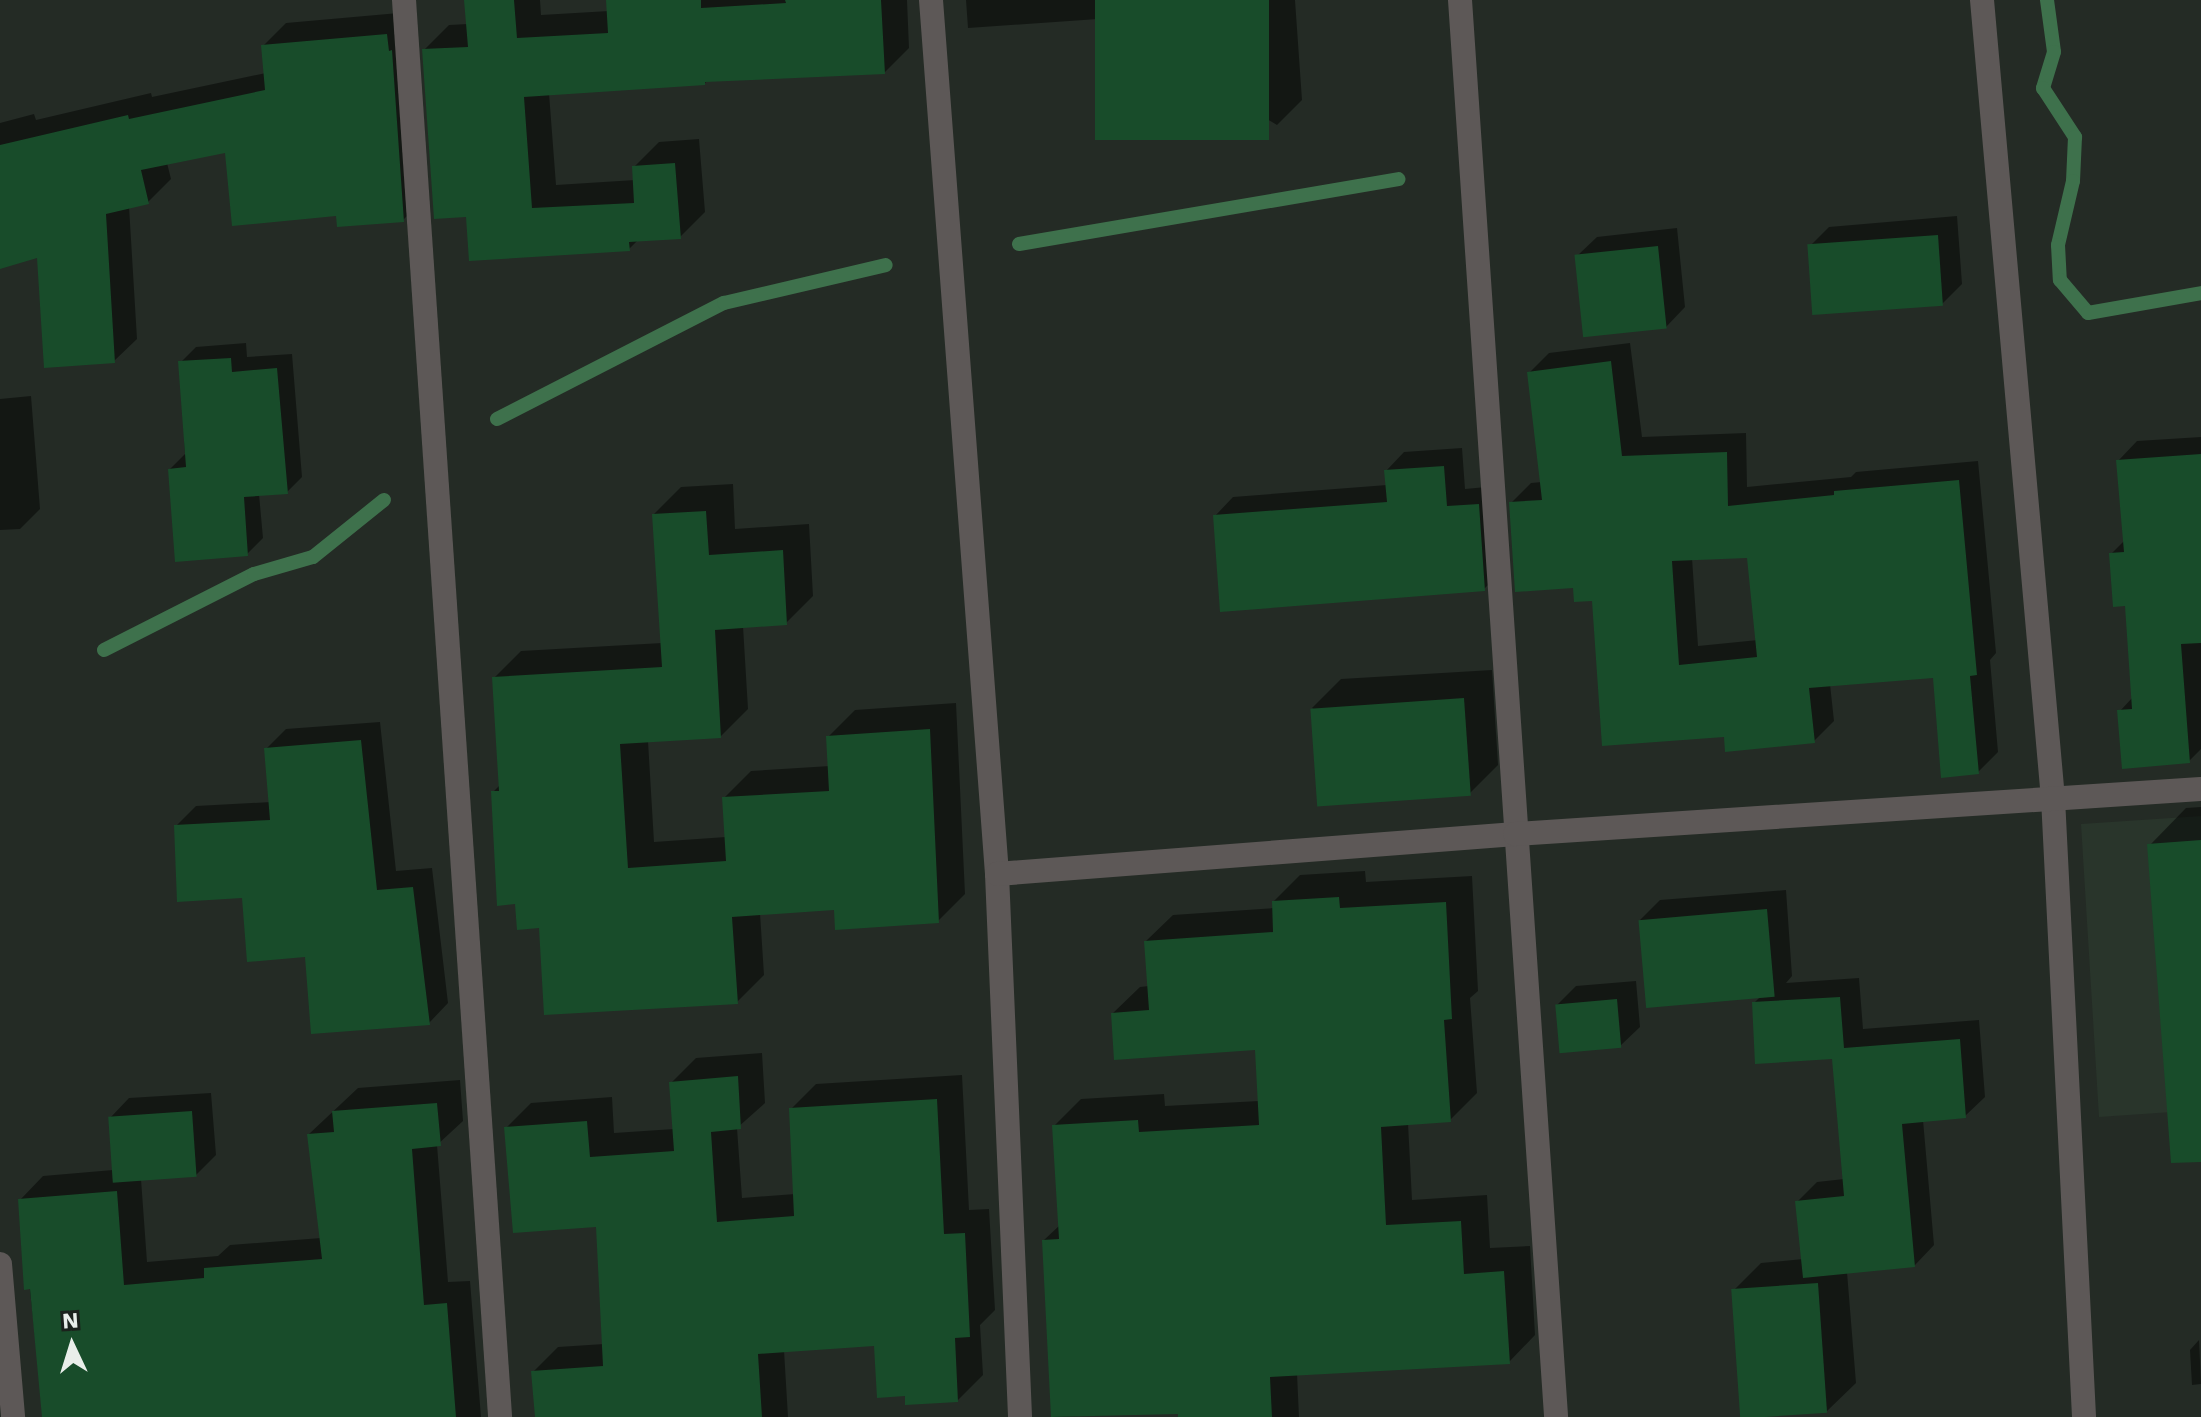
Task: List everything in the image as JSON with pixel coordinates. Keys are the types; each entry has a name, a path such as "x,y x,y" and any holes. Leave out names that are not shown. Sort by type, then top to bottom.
{"street":[{"path":"404,0 500,1417"},
{"path":"931,0 997,874 1020,1417"},
{"path":"1460,0 1556,1417"},
{"path":"1982,0 2053,798 2084,1417"},
{"path":"997,874 1515,834 2201,789"},
{"path":"0,1264 13,1417"}],"shaded area":[{"path":"2201,816 2201,1110 2099,1117 2081,824"}],"building":[{"path":"464,0 514,0 517,38 608,33 606,0 701,0 701,8 786,3 785,0 881,0 885,74 705,82 705,85 524,97 532,208 634,203 632,166 675,163 681,239 629,242 630,251 469,261 466,217 434,219 422,49 468,47"},
{"path":"1095,0 1269,0 1269,140 1095,140"},
{"path":"387,34 389,51 392,50 404,222 337,227 336,216 232,226 225,153 141,170 149,204 106,214 115,363 44,368 37,258 0,269 0,145 128,115 129,119 265,90 261,45"},
{"path":"1938,235 1943,306 1812,315 1807,244"},
{"path":"1658,246 1667,329 1583,337 1574,255"},
{"path":"231,358 232,372 277,368 288,494 244,497 248,556 175,562 168,469 186,467 178,361"},
{"path":"1611,361 1622,456 1727,452 1728,506 1834,495 1834,491 1959,480 1977,675 1970,676 1979,774 1941,778 1933,678 1809,688 1815,743 1725,752 1724,737 1602,746 1592,601 1574,602 1573,588 1515,592 1509,502 1542,500 1527,372","holes":["1747,558 1757,657 1679,665 1672,561"]},
{"path":"2201,454 2201,643 2181,644 2190,763 2122,769 2117,710 2132,709 2125,606 2113,607 2109,553 2124,552 2116,460"},
{"path":"1444,466 1447,506 1479,504 1485,591 1220,612 1213,515 1387,502 1384,470"},
{"path":"706,511 709,555 783,550 787,625 715,630 721,738 620,744 628,868 726,861 722,797 829,791 826,736 930,729 939,923 835,930 834,910 732,917 738,1004 544,1015 539,928 517,930 515,904 497,906 491,791 499,791 492,677 662,667 652,514"},
{"path":"1464,698 1471,796 1317,807 1310,709"},
{"path":"361,740 377,890 413,887 430,1025 311,1034 305,957 247,962 242,898 177,902 174,825 270,820 264,748"},
{"path":"2201,840 2201,1162 2171,1163 2147,844"},
{"path":"1339,897 1340,908 1446,902 1452,1019 1444,1020 1451,1122 1381,1127 1386,1225 1461,1221 1464,1274 1504,1271 1510,1364 1270,1377 1272,1417 1178,1417 1178,1414 1051,1417 1042,1240 1059,1239 1052,1125 1138,1120 1139,1132 1259,1125 1255,1050 1114,1060 1111,1013 1149,1010 1144,941 1273,932 1272,901"},
{"path":"1767,909 1775,997 1646,1008 1638,920"},
{"path":"1840,997 1844,1048 1960,1039 1966,1118 1902,1124 1915,1267 1803,1278 1795,1201 1844,1196 1832,1059 1755,1064 1752,1002"},
{"path":"1617,999 1621,1048 1560,1053 1555,1004"},
{"path":"738,1076 741,1129 711,1132 717,1222 794,1216 789,1108 937,1099 944,1234 965,1233 970,1337 955,1338 958,1402 905,1405 905,1396 877,1398 874,1346 758,1354 762,1417 535,1417 531,1371 603,1366 596,1227 513,1233 504,1127 587,1121 590,1157 674,1151 669,1082"},
{"path":"437,1103 441,1146 412,1149 424,1305 447,1303 456,1417 42,1417 30,1289 24,1290 18,1199 117,1191 124,1285 204,1278 204,1268 322,1259 307,1134 334,1132 332,1111"},
{"path":"192,1111 197,1177 113,1183 108,1117"},
{"path":"1818,1283 1827,1413 1740,1417 1731,1289"}],"waterway":[{"path":"2047,0 2054,52 2043,88 2075,137 2073,181 2058,245 2060,280 2088,313 2201,293"},
{"path":"1019,244 1398,179"},
{"path":"497,419 724,303 886,265"},
{"path":"104,650 254,574 313,557 384,500"}]}
